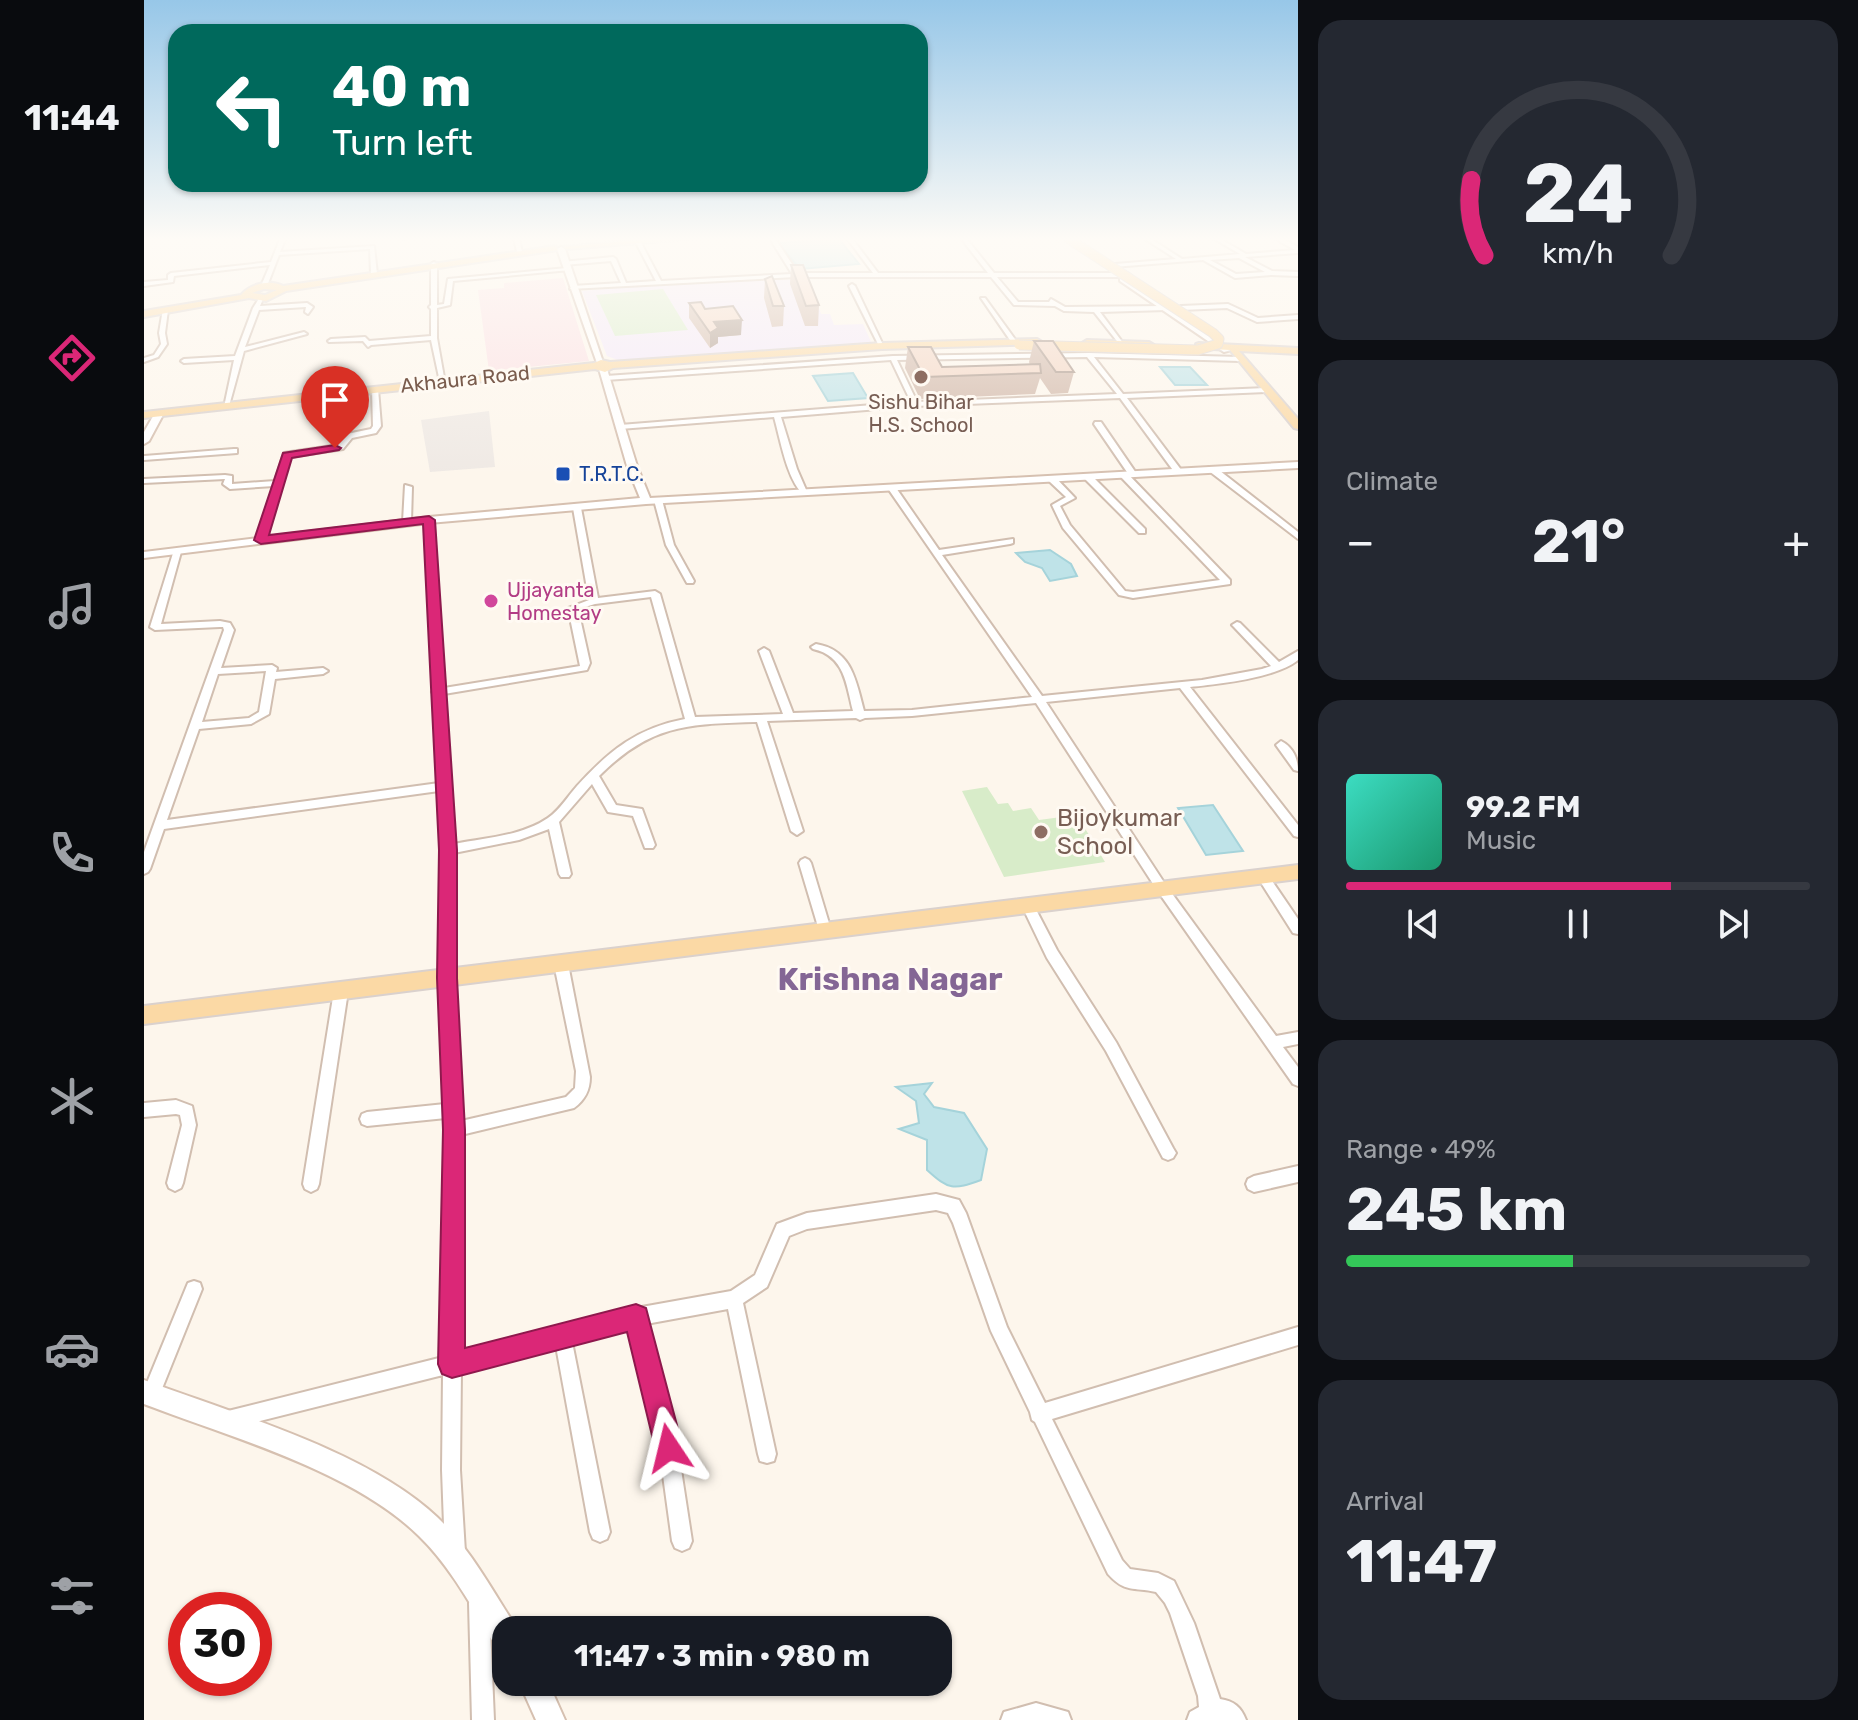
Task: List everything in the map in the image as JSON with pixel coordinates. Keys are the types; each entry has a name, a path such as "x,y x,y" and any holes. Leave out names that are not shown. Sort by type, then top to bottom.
{"main road":[{"path":"812,351 1016,344 1198,350 1218,344 1219,339 1213,333 1189,317"},
{"name":"Akhaura Road","path":"144,415 443,382 882,346 1120,343 1234,350"},
{"path":"1234,350 1298,426"},
{"name":"Akhaura Road","path":"812,351 1298,351"},
{"path":"144,1015 1298,872"}],"street":[{"path":"144,360 156,356 164,344 164,317"},
{"path":"226,406 239,354 253,317"},
{"path":"433,317 443,382"},
{"path":"583,317 603,368 620,427 670,545 690,581"},
{"path":"868,317 882,346"},
{"path":"996,317 1016,344"},
{"path":"1101,317 1120,343"},
{"path":"1181,317 1234,350"},
{"path":"1193,317 1234,350"},
{"path":"1249,317 1254,320 1294,317"},
{"path":"184,361 239,354 304,334"},
{"path":"331,341 361,339 368,344 434,338"},
{"path":"603,368 1234,350"},
{"path":"1089,355 1124,396 1178,471"},
{"path":"893,358 915,404"},
{"path":"261,540 287,455 340,447 350,436 376,429 375,389"},
{"path":"620,427 915,404 1266,390"},
{"path":"144,441 159,413"},
{"path":"777,414 803,492"},
{"path":"1052,479 1071,498 1056,505 1066,526 1122,593 1133,595 1227,582 1128,474 1098,424"},
{"path":"144,458 234,451"},
{"path":"144,555 407,522 652,500 1298,465"},
{"path":"1212,469 1298,536"},
{"path":"1087,476 1142,531"},
{"path":"144,481 229,477 227,485 230,487 278,483"},
{"path":"407,522 408,487"},
{"path":"891,487 1038,698 1161,887 1298,1079"},
{"path":"577,508 594,601"},
{"path":"429,520 448,850 447,978 454,1130 451,1470 456,1559"},
{"path":"936,553 1010,541"},
{"path":"144,869 229,630 227,625 155,627 177,552"},
{"path":"437,692 581,669 585,663 573,608 594,601 655,594 691,721"},
{"path":"1237,625 1278,667"},
{"path":"816,647 828,647 838,655 860,717"},
{"path":"764,651 789,717"},
{"path":"448,850 531,830 553,821 593,775 636,737 669,724 761,718 860,717 1183,685 1231,679 1278,667 1298,654"},
{"path":"195,726 260,719 264,714 273,669 214,671"},
{"path":"272,676 323,671"},
{"path":"1183,685 1298,833"},
{"path":"761,718 797,831"},
{"path":"1281,745 1298,767"},
{"path":"593,775 612,809 638,812 649,845"},
{"path":"160,825 442,787"},
{"path":"553,821 565,874"},
{"path":"805,863 825,930"},
{"path":"1262,875 1298,929"},
{"path":"1027,904 1044,945 1063,968 1105,1037 1168,1153"},
{"path":"454,1130 569,1103 580,1096 583,1071 561,964"},
{"path":"311,1184 341,991"},
{"path":"1273,1043 1298,1038"},
{"path":"144,1110 176,1107 187,1111 189,1125 175,1183"},
{"path":"367,1119 453,1110"},
{"path":"1254,1184 1298,1174"},
{"path":"217,1422 636,1317 734,1299 761,1281 778,1237 783,1230 795,1224 947,1203 957,1210 1000,1331 1115,1567 1125,1578 1142,1582 1154,1580 1167,1587 1209,1696 1204,1715 1227,1711 1235,1720"},
{"path":"194,1289 148,1394 332,1463 410,1512 428,1526 456,1559 492,1616"},
{"path":"734,1299 767,1454"},
{"path":"636,1317 665,1424 682,1541"},
{"path":"1038,1414 1298,1336"},
{"path":"563,1337 570,1391 591,1467 600,1532"},
{"path":"479,1596 483,1720"},
{"path":"540,1696 551,1720"},
{"path":"1012,1720 1036,1714 1060,1720"}],"shaded area":[{"path":"482,317 575,317 589,361 489,371"},
{"path":"592,317 831,317 834,325 863,324 872,344 618,360 607,356"},
{"path":"489,411 495,467 430,472 421,420"}],"green space":[{"path":"606,317 680,317 688,330 615,336"},
{"path":"987,787 998,804 1008,803 1013,811 1031,808 1039,820 1069,816 1075,826 1083,825 1105,862 1004,877 962,791"}],"water":[{"path":"1160,367 1190,367 1207,385 1175,385"},
{"path":"853,373 868,398 828,401 813,376"},
{"path":"1050,550 1071,564 1077,576 1050,581 1042,568 1025,562 1016,553"},
{"path":"1213,805 1243,851 1206,855 1178,808"},
{"path":"932,1083 924,1094 934,1107 964,1113 987,1149 981,1180 957,1187 946,1185 927,1170 927,1140 899,1129 919,1123 916,1101 896,1087"}],"building":[{"path":"699,317 740,317 742,320 714,322 718,328 710,333"},
{"path":"1034,341 1053,341 1074,372 1056,372"},
{"path":"908,347 931,347 942,367 1040,364 1041,373 924,377"}],"place":[{"name":"Sishu Bihar H.S. School","path":"921,377"},
{"name":"T.R.T.C.","path":"563,474"},
{"name":"Ujjayanta Homestay","path":"491,601"},
{"name":"Bijoykumar School","path":"1041,832"}],"district":[{"name":"Krishna Nagar","path":"890,979"}],"route":[{"path":"335,448 293,453 285,457 261,540 429,520 440,755 448,850 447,978 454,1130 452,1364 636,1317 654,1377 669,1448"}]}
